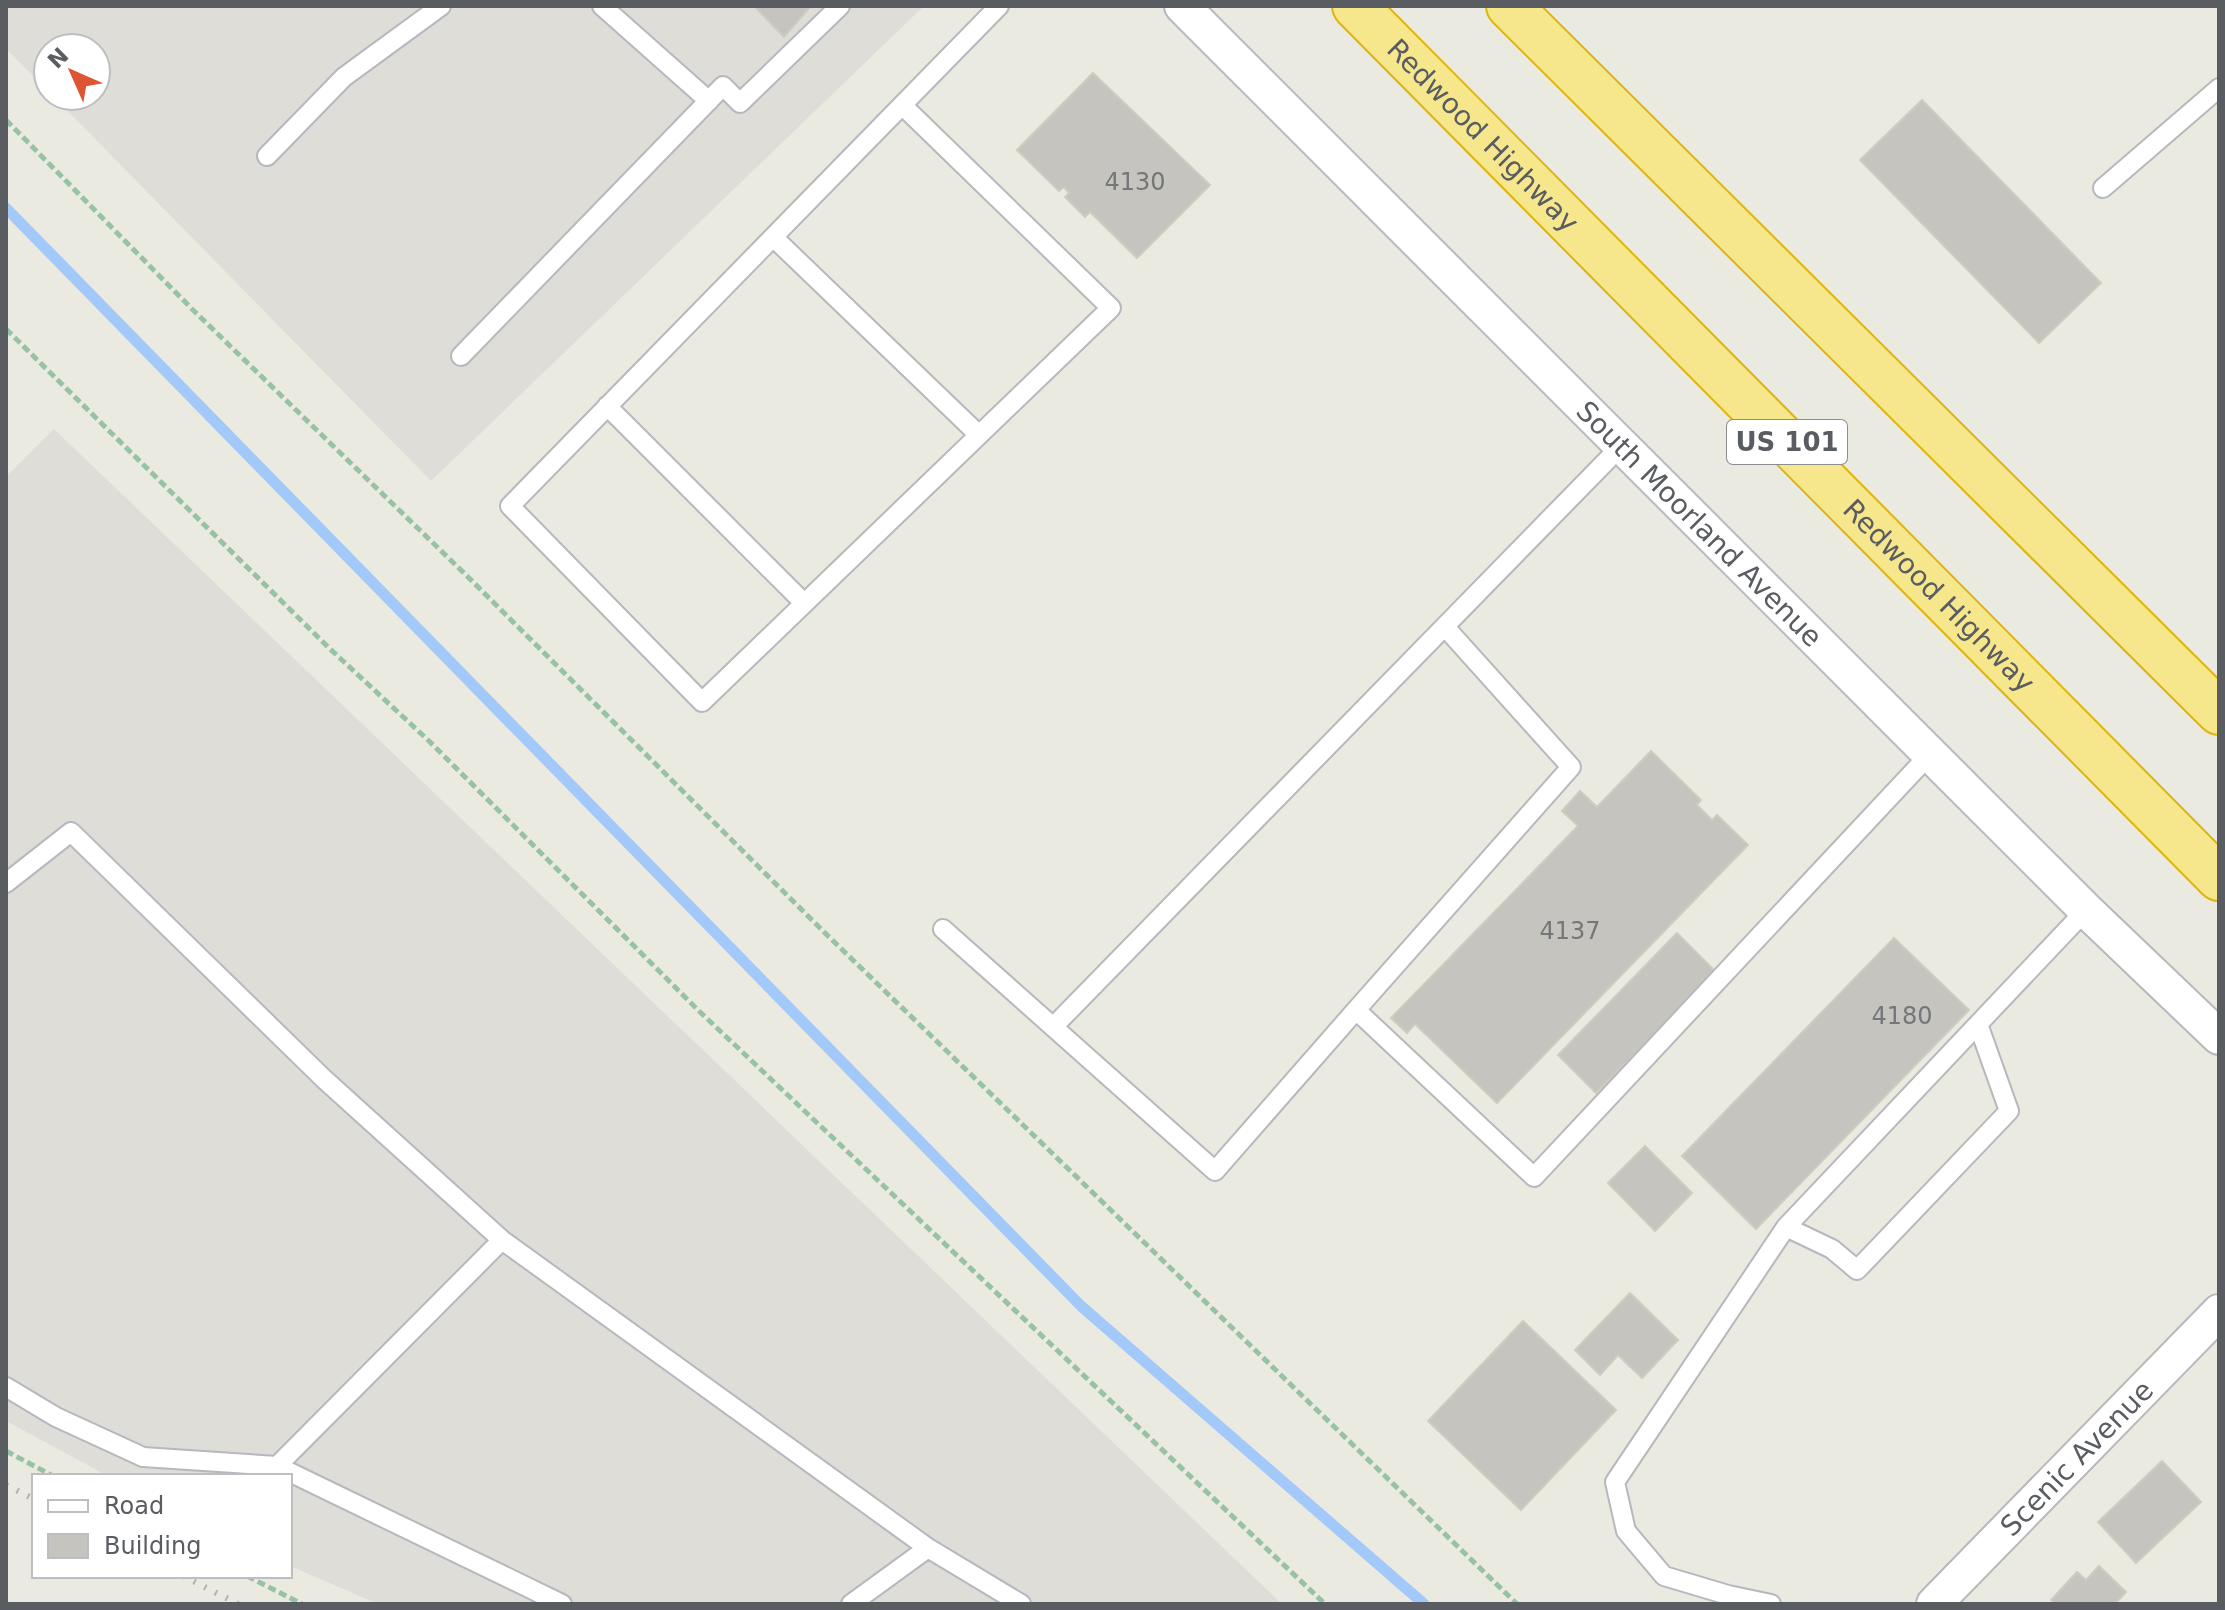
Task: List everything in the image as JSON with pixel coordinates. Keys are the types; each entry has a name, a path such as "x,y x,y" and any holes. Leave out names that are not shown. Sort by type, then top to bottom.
{"highway":[{"name":"Redwood Highway","path":"1355,6 2219,878"},
{"path":"1509,6 2219,712"}],"street":[{"name":"South Moorland Avenue","path":"1182,6 2086,910 2219,1037"},
{"name":"Scenic Avenue","path":"1934,1604 2219,1312"}],"lane":[{"path":"267,156 344,77 441,6"},
{"path":"602,6 709,101"},
{"path":"461,356 723,86 740,103 840,6"},
{"path":"902,105 1111,308 702,702 510,506 607,406 999,6"},
{"path":"2103,188 2219,88"},
{"path":"773,237 979,435"},
{"path":"607,406 804,603"},
{"path":"1053,1027 1622,445"},
{"path":"943,929 1215,1171 1571,767 1446,628"},
{"path":"1356,1010 1534,1177 1930,754"},
{"path":"6,883 71,832 324,1079 502,1240 928,1548 1021,1604"},
{"path":"1771,1604 1664,1576 1626,1531 1615,1482 1786,1227 2086,910"},
{"path":"1786,1227 1832,1249 1857,1270 2009,1111 1978,1024"},
{"path":"277,1466 502,1240"},
{"path":"6,1387 56,1417 143,1457 277,1466 562,1604"},
{"path":"851,1604 928,1548"}],"path":[{"path":"6,120 192,309 466,575 835,943 1517,1604"},
{"path":"6,329 328,647 428,740 699,1011 1325,1604"},
{"path":"6,1451 49,1474"},
{"path":"251,1578 302,1604"}],"shaded area":[{"path":"6,6 924,6 431,481 69,112 112,112 112,32 32,32 32,75 6,49"},
{"path":"54,429 1282,1604 378,1604 292,1567 292,1474 104,1474 6,1421 6,477"}],"building":[{"path":"754,6 811,6 784,37"},
{"path":"1093,73 1210,185 1137,258 1090,212 1085,217 1065,197 1069,193 1064,187 1059,191 1017,150"},
{"path":"1922,100 2101,283 2039,343 1860,160"},
{"path":"1651,751 1701,800 1697,805 1712,820 1717,815 1748,845 1497,1103 1415,1024 1407,1033 1391,1018 1578,826 1562,811 1580,791 1597,807"},
{"path":"1677,933 1716,972 1596,1093 1558,1055"},
{"path":"1894,938 1969,1010 1756,1229 1682,1156"},
{"path":"1645,1146 1692,1193 1655,1231 1608,1183"},
{"path":"1630,1293 1678,1340 1642,1378 1618,1355 1600,1375 1575,1350"},
{"path":"1523,1321 1616,1410 1521,1510 1428,1421"},
{"path":"2162,1461 2201,1502 2136,1563 2098,1522"},
{"path":"2099,1566 2126,1592 2115,1604 2055,1604 2051,1600 2077,1572 2086,1580"}],"waterway":[{"path":"6,208 1081,1306 1424,1604"}],"railway":[{"path":"6,1485 32,1498"},
{"path":"187,1578 238,1604"}]}
